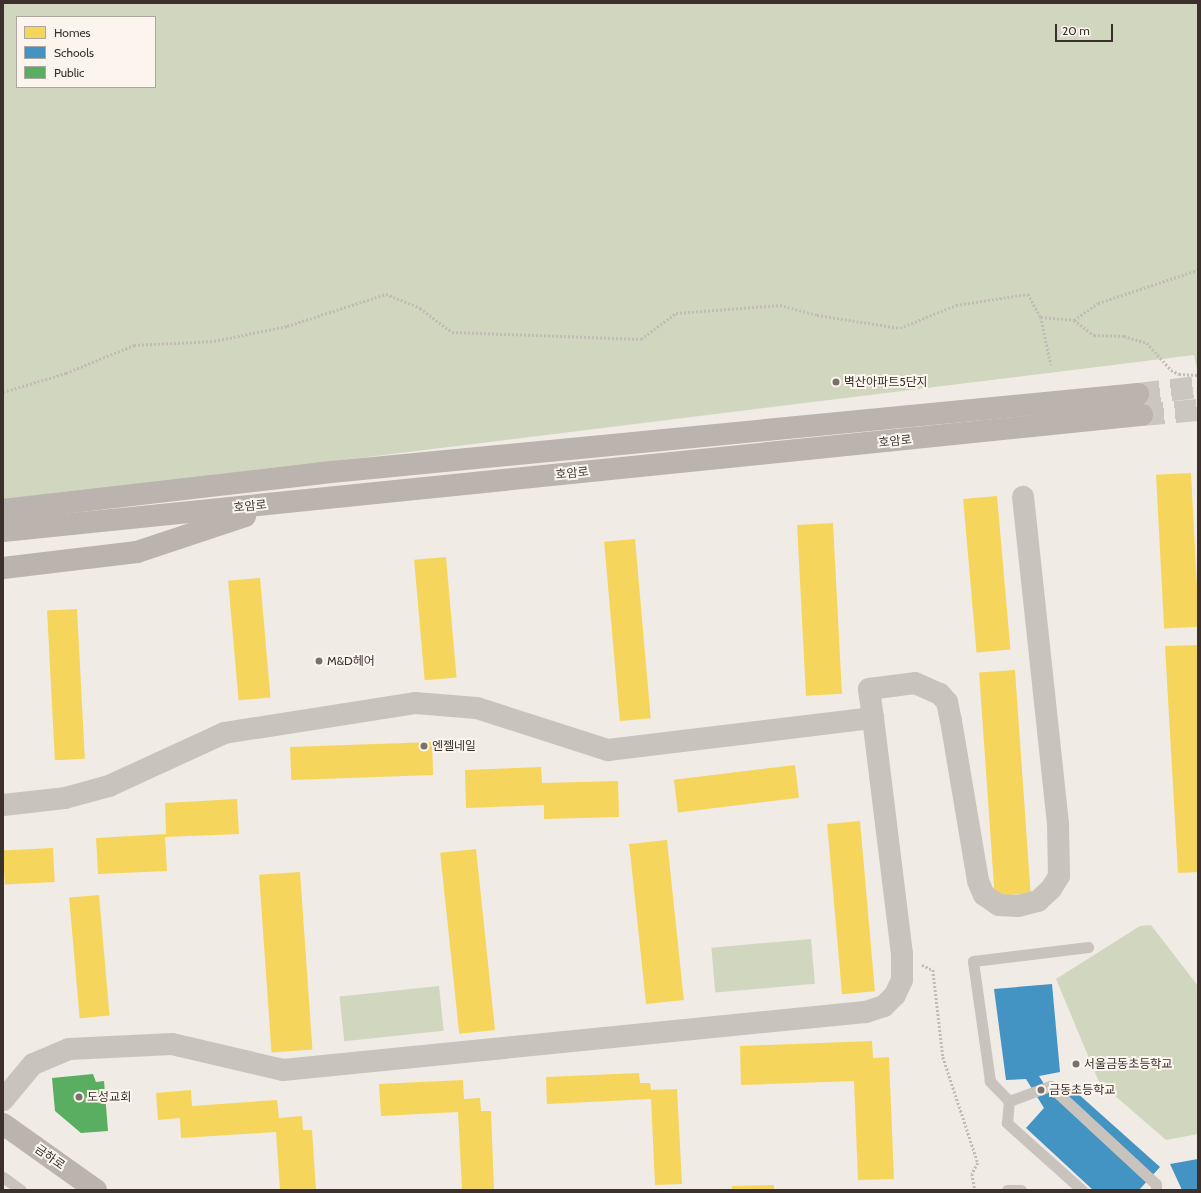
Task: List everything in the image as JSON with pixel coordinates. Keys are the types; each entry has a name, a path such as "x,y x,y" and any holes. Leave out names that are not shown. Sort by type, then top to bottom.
{"main road":[{"name":"호암로","path":"3,510 321,473 1138,394"},
{"name":"호암로","path":"3,531 1142,416"},
{"path":"3,568 137,552 284,503"},
{"name":"금하로","path":"3,1124 96,1190"}],"street":[{"path":"3,1100 33,1064 69,1049 172,1044 283,1070 865,1012 884,1006 895,995 902,980 902,954 869,689 916,683 940,694 947,702 952,721 978,881 984,895 999,905 1018,906 1038,901 1051,889 1059,876 1058,824 1023,497"},
{"path":"3,805 65,798 109,786 224,733 415,703 477,708 608,750 873,718"}],"lane":[{"path":"1082,1190 1007,1123 1009,1101 990,1081 973,961 1088,947"},
{"path":"1009,1101 1050,1086 1156,1184 1156,1190"},
{"path":"3,1178 21,1190"},
{"path":"1008,1190 1021,1190"}],"path":[{"path":"1074,320 1098,303 1198,270"},
{"path":"3,392 66,373 134,344 214,341 287,326 386,294 420,308 452,332 641,339 676,313 780,305 900,328 956,305 1028,294 1041,317 1051,365"},
{"path":"1041,317 1074,320 1094,335 1124,336 1147,343 1171,370 1179,374 1198,375"},
{"path":"902,954 933,970 943,1057 978,1163 972,1174 975,1190"}],"green space":[{"path":"3,3 1198,3 1198,375 1194,355 3,502"},
{"path":"1151,925 1198,986 1198,1134 1166,1140 1099,1082 1056,979 1140,926"},
{"path":"811,939 815,984 715,993 711,948"},
{"path":"439,986 444,1031 344,1041 340,996"}],"building: Homes":[{"path":"1191,473 1198,627 1164,629 1156,475"},
{"path":"997,496 1010,649 977,652 963,499"},
{"path":"833,523 842,694 806,696 797,525"},
{"path":"635,539 651,718 620,721 604,542"},
{"path":"446,557 457,678 425,680 414,560"},
{"path":"260,578 270,698 239,700 228,581"},
{"path":"77,609 85,759 55,760 47,611"},
{"path":"1198,645 1198,872 1178,873 1165,646"},
{"path":"1015,670 1031,893 995,896 979,673"},
{"path":"432,742 433,775 291,780 290,747"},
{"path":"795,765 799,798 678,813 674,780"},
{"path":"541,767 542,783 618,781 619,817 544,819 544,805 466,808 465,770"},
{"path":"237,799 239,834 165,837 167,871 98,874 96,838 166,834 165,803"},
{"path":"860,821 875,991 842,994 827,824"},
{"path":"667,840 684,1000 646,1004 629,844"},
{"path":"53,848 55,882 5,885 3,851"},
{"path":"476,849 495,1030 459,1034 440,853"},
{"path":"300,872 312,1050 272,1052 259,875"},
{"path":"99,895 110,1016 80,1018 69,898"},
{"path":"872,1041 873,1058 889,1057 894,1179 858,1180 854,1081 741,1085 740,1046"},
{"path":"639,1073 640,1083 650,1083 651,1090 677,1089 682,1184 655,1185 651,1099 547,1104 546,1077"},
{"path":"463,1080 464,1099 480,1098 481,1111 491,1111 494,1190 462,1190 458,1112 381,1116 379,1084"},
{"path":"191,1090 192,1106 277,1100 279,1118 302,1116 303,1130 312,1130 316,1190 280,1190 276,1132 181,1138 180,1118 158,1120 156,1093"},
{"path":"774,1185 774,1190 732,1190 732,1186"}],"building: Schools":[{"name":"금동초등학교","path":"1052,984 1060,1072 1039,1076 1053,1098 1066,1083 1160,1167 1139,1190 1093,1190 1026,1128 1044,1108 1026,1079 1006,1080 994,989"},
{"path":"1198,1159 1198,1190 1182,1190 1170,1164"}],"building: Public":[{"name":"도성교회","path":"93,1074 96,1082 104,1081 108,1131 81,1133 55,1111 52,1078"}],"tunnel":[{"path":"1138,394 1198,387"},
{"path":"1142,415 1198,410"}],"place":[{"name":"벽산아파트5단지","path":"836,382"},
{"name":"M&D헤어","path":"319,661"},
{"name":"엔젤네일","path":"424,746"},
{"name":"서울금동초등학교","path":"1076,1064"},
{"name":"금동초등학교","path":"1041,1090"},
{"name":"도성교회","path":"79,1097"}]}
